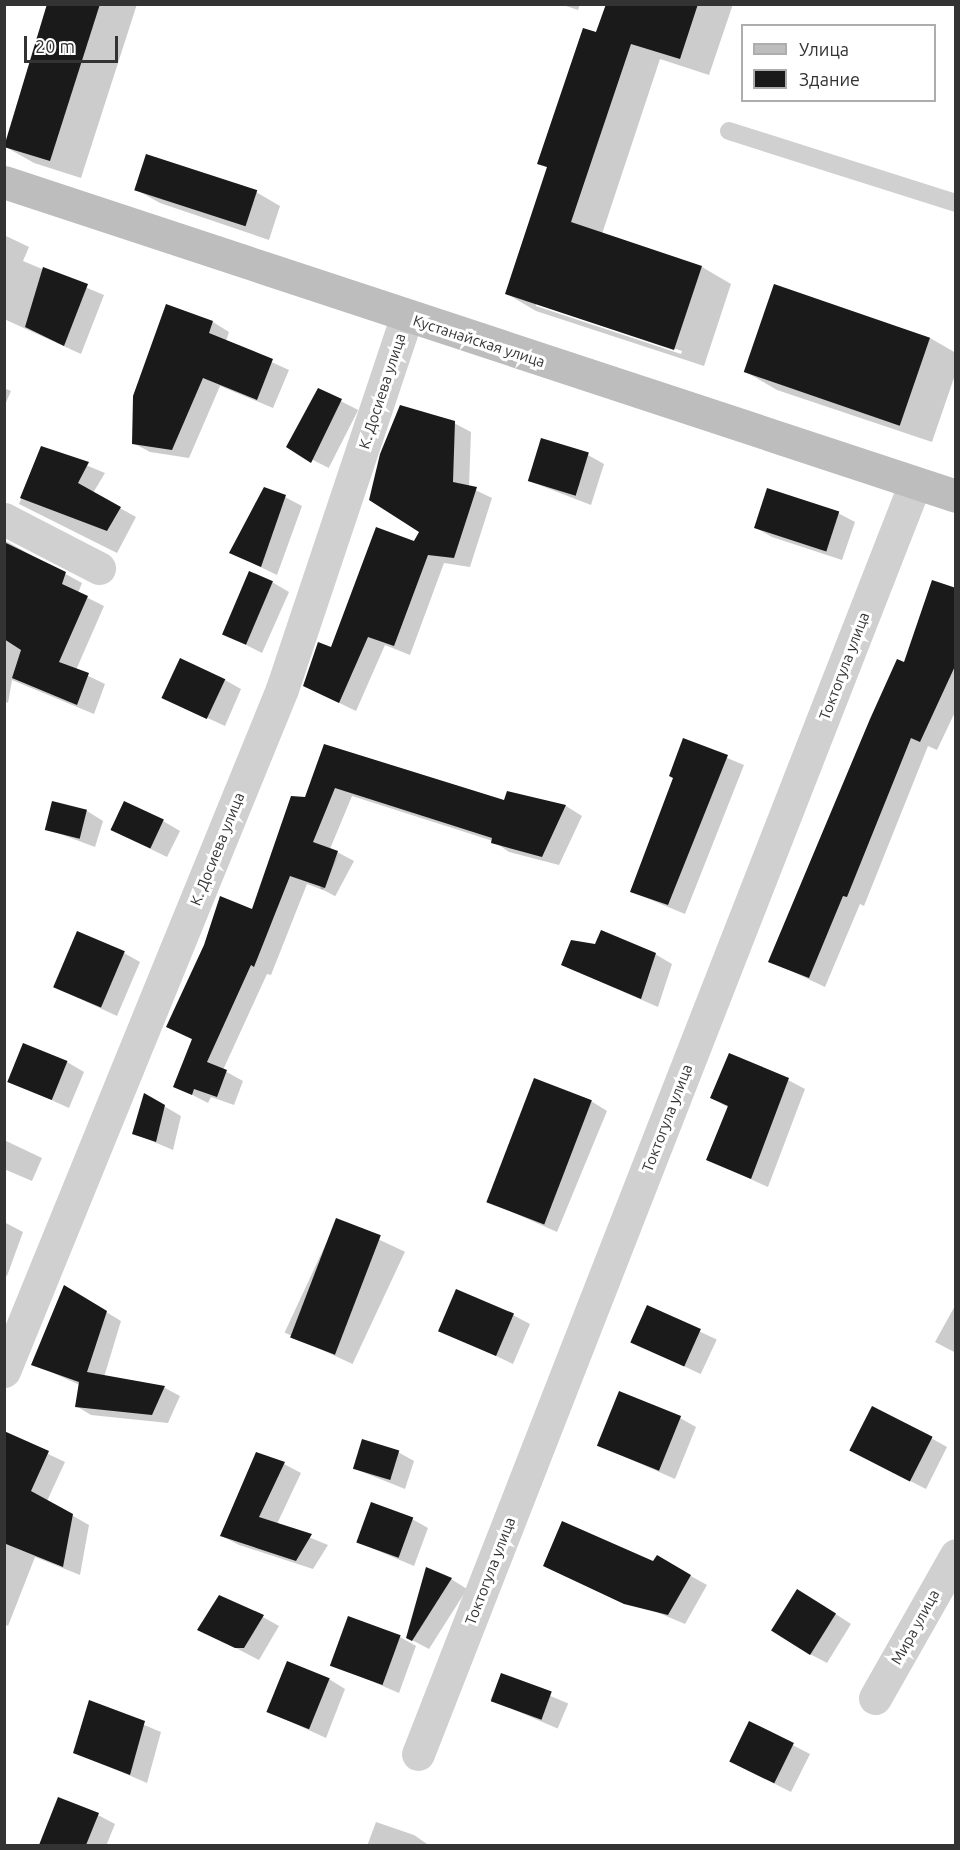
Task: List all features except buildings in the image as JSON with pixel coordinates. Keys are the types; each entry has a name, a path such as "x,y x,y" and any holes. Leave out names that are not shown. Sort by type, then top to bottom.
{"street":[{"name":"Кустанайская улица","path":"4,182 406,318 956,496"},
{"name":"К. Досиева улица","path":"4,1371 282,689 406,318"},
{"name":"Токтогула улица","path":"418,1754 915,483"},
{"path":"4,519 99,568"},
{"name":"Мира улица","path":"875,1698 956,1555"}],"lane":[{"path":"729,131 956,203"}]}
